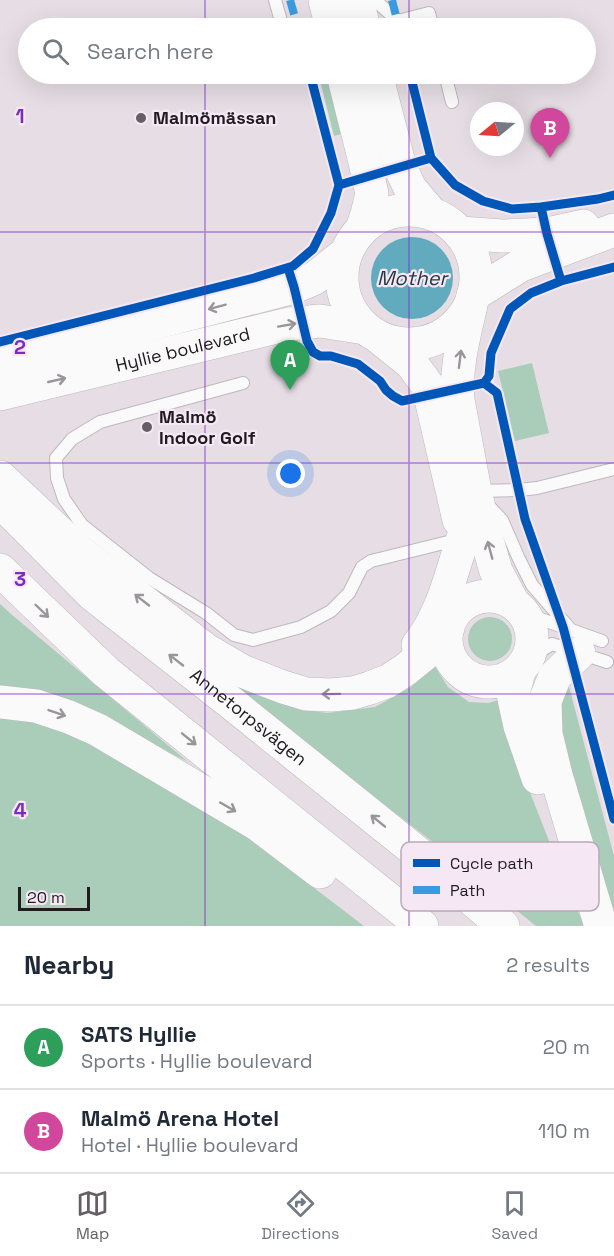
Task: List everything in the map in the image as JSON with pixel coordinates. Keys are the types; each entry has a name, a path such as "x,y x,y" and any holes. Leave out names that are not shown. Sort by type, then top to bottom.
{"main road":[{"path":"325,0 330,18"},
{"path":"357,0 362,18"},
{"path":"346,84 372,194 368,214 343,260 341,279 344,297 352,314 412,364 428,386 463,538 465,569 463,589 451,621 446,643 457,668 468,677 480,682 508,679 524,665"},
{"path":"379,84 400,167 410,188 430,213"},
{"path":"354,241 376,218 394,211 412,209 430,213 446,221 460,233 470,248 475,265 476,285 459,358 457,390 475,490 496,571 531,628 533,644 513,694 520,726 544,794 565,842"},
{"path":"460,233 502,236 547,234 614,221"},
{"path":"373,333 407,345 433,340 456,326 472,299 521,265 614,230"},
{"name":"Hyllie boulevard","path":"0,363 294,287 315,278 354,241"},
{"name":"Hyllie boulevard","path":"0,394 289,324 320,321 373,333"},
{"path":"0,477 80,552 206,650 242,671 306,694 353,693 387,681 432,648 465,604 477,598 489,596 501,598 519,608"},
{"name":"Annetorpsvägen","path":"0,501 92,594 404,842"},
{"path":"387,681 425,636 440,606 463,538"},
{"path":"0,570 106,672 401,909"},
{"path":"576,842 546,734 545,701 555,676 590,646"},
{"path":"0,702 36,706 98,730 257,824 390,926"},
{"path":"403,911 422,926"},
{"name":"Annetorpsvägen","path":"486,911 503,926"},
{"path":"594,911 600,925"}],"lane":[{"path":"275,0 280,18"},
{"path":"375,0 395,18"},
{"path":"410,18 429,13 430,18"},
{"path":"448,84 452,102"},
{"path":"243,383 100,422 72,439 56,458 57,477 64,499 82,525 149,578 206,613 234,635 253,640 301,627 331,611 349,593 362,567 371,561 463,538"},
{"path":"475,490 537,488 614,469"},
{"path":"475,490 502,520 532,585 590,646"},
{"path":"519,608 590,646"},
{"path":"524,665 552,644 590,646"}],"green space":[{"path":"321,84 332,84 345,133 334,136"},
{"path":"532,363 549,433 515,441 498,371"},
{"path":"0,604 188,762 124,729 0,688"},
{"path":"490,617 499,618 506,623 511,630 511,648 506,655 499,660 490,661 481,660 474,655 469,648 468,639 469,630 474,623 481,618"},
{"path":"434,665 448,687 469,702 488,703 506,698 522,772 549,842 433,842 219,677 298,709 327,713 375,707 411,687"},
{"path":"569,687 614,856 614,910 599,865 599,842 591,842 558,741 559,697"},
{"path":"0,718 14,718 62,730 113,755 242,833 364,926 0,926"},
{"path":"518,911 578,911 584,926 536,926"}],"water":[{"name":"Mother","path":"412,237 428,241 441,249 449,262 453,278 449,294 441,307 428,315 412,319 396,315 383,307 375,294 371,278 375,262 383,249 396,241"}],"marked path":[{"path":"290,0 295,18"},
{"path":"392,0 396,18"}],"cycle path":[{"path":"0,342 254,278 293,266 313,249 331,213 339,185 313,84"},
{"path":"412,84 431,158 455,185 483,201 512,209 541,207 614,195"},
{"path":"339,185 431,158"},
{"path":"541,207 561,281"},
{"path":"288,268 307,341 313,352 320,356 331,356 358,364 380,381 393,396 402,401 484,383 489,376 491,353 510,309 531,293 561,281 614,267"},
{"path":"484,383 497,393 525,519 563,627 614,819"}],"place":[{"name":"Malmömässan","path":"141,118"},
{"name":"Malmö Arena Hotel","path":"550,158"},
{"name":"SATS Hyllie","path":"290,390"},
{"name":"Malmö Indoor Golf","path":"147,427"}]}
